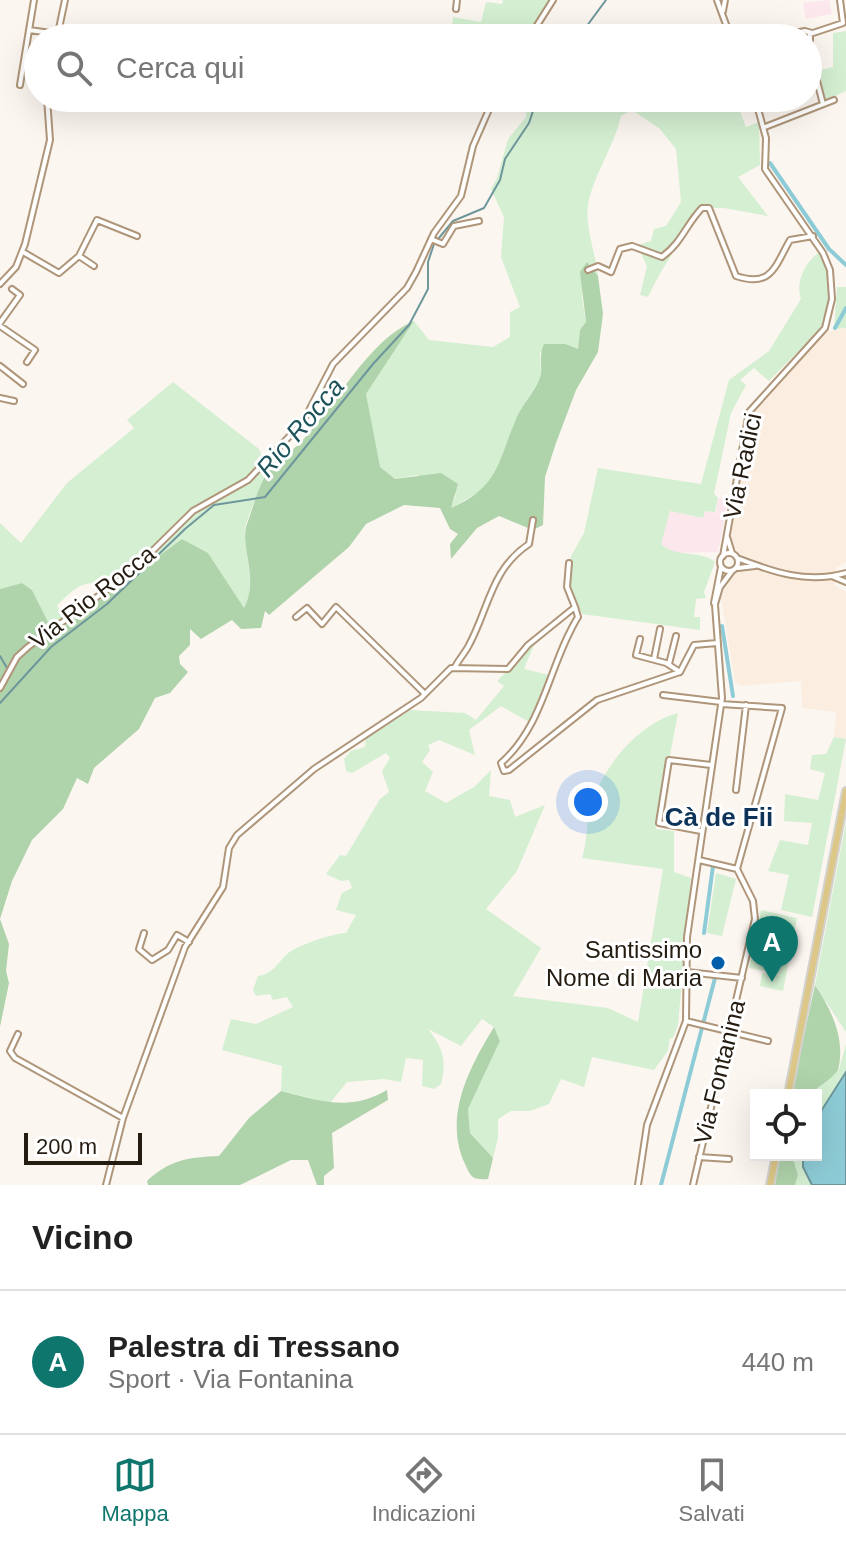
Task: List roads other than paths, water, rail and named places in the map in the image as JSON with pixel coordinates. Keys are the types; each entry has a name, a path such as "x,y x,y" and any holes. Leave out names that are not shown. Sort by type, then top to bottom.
{"main road":[{"path":"789,1089 846,791"},
{"path":"770,1185 775,1161"}],"street":[{"path":"30,24 34,0"},
{"path":"60,24 65,0"},
{"path":"456,9 457,0"},
{"path":"538,24 553,0"},
{"path":"721,0 726,24"},
{"path":"822,30 843,23 840,0"},
{"path":"20,85 24,61"},
{"path":"822,100 823,104 834,100"},
{"path":"0,284 23,252 50,140 48,112"},
{"name":"Via Rio Rocca","path":"0,688 17,657 28,647 130,573 193,511 230,493 264,465 303,422 333,364 407,288 461,196 473,146 488,112"},
{"name":"Via Radici","path":"638,1185 647,1125 686,1021 687,937 721,703 715,585 727,537 749,412 817,338 830,316 830,270 813,236 765,169 765,127 760,112"},
{"path":"765,127 803,112"},
{"path":"588,270 598,266 611,272 620,249 632,246 662,257 682,241 692,219 702,208 709,208 736,276 752,281 766,276 777,267 790,240 813,236"},
{"path":"23,252 59,273 79,256 97,220 137,236"},
{"path":"434,241 443,244 454,226 479,221"},
{"path":"79,256 94,266"},
{"path":"12,289 20,295 0,324 35,350 27,362"},
{"path":"0,366 23,384"},
{"path":"0,398 14,401"},
{"path":"106,1185 123,1118 189,942 223,887 229,848 237,835 314,769 425,694 455,667 469,646 488,592 512,555 529,544 533,520"},
{"name":"Via Radici","path":"727,537 736,556"},
{"path":"723,556 736,556 755,566 808,578 834,577 846,573"},
{"path":"715,605 720,587 734,570 736,556"},
{"path":"569,563 567,587 578,617 564,639 549,685 521,745 501,763 504,771 597,700 680,672 694,645 717,643"},
{"path":"721,565 734,570 755,566"},
{"path":"834,577 846,582"},
{"path":"296,617 304,607 322,624 336,607 425,694"},
{"path":"455,667 508,669 528,645 575,607"},
{"path":"654,659 660,629"},
{"path":"669,664 676,636"},
{"path":"640,639 636,655 669,664 680,672"},
{"path":"663,695 782,708 737,869 699,860"},
{"path":"736,790 746,705"},
{"path":"702,831 659,823 669,760 711,765"},
{"name":"Via Fontanina","path":"693,1185 756,909 737,869"},
{"path":"144,933 139,949 152,960 168,950 177,935 189,942"},
{"path":"687,972 742,978"},
{"path":"686,1021 768,1041"},
{"path":"18,1034 10,1047 11,1054 123,1118"},
{"path":"699,1157 729,1159"}],"water":[{"path":"846,1072 846,1185 812,1185 803,1167 803,1161 822,1161 822,1110"}],"waterway":[{"name":"Rio Rocca","path":"588,24 606,0"},
{"name":"Rio Rocca","path":"0,703 51,647 107,604 214,505 265,497 373,364 409,325 428,289 428,262 434,244 453,221 484,208 500,180 505,159 529,123 533,112"},
{"path":"770,163 829,249 846,265"},
{"path":"835,328 846,308"},
{"path":"736,512 739,493"},
{"path":"722,626 733,696"},
{"path":"0,656 7,668"},
{"path":"704,933 713,866"},
{"path":"661,1185 715,978"}],"place":[{"name":"Santissimo Nome di Maria","path":"718,963"},
{"name":"Palestra di Tressano","path":"772,982"}],"district":[{"name":"Cà de Fii","path":"719,817"}]}
